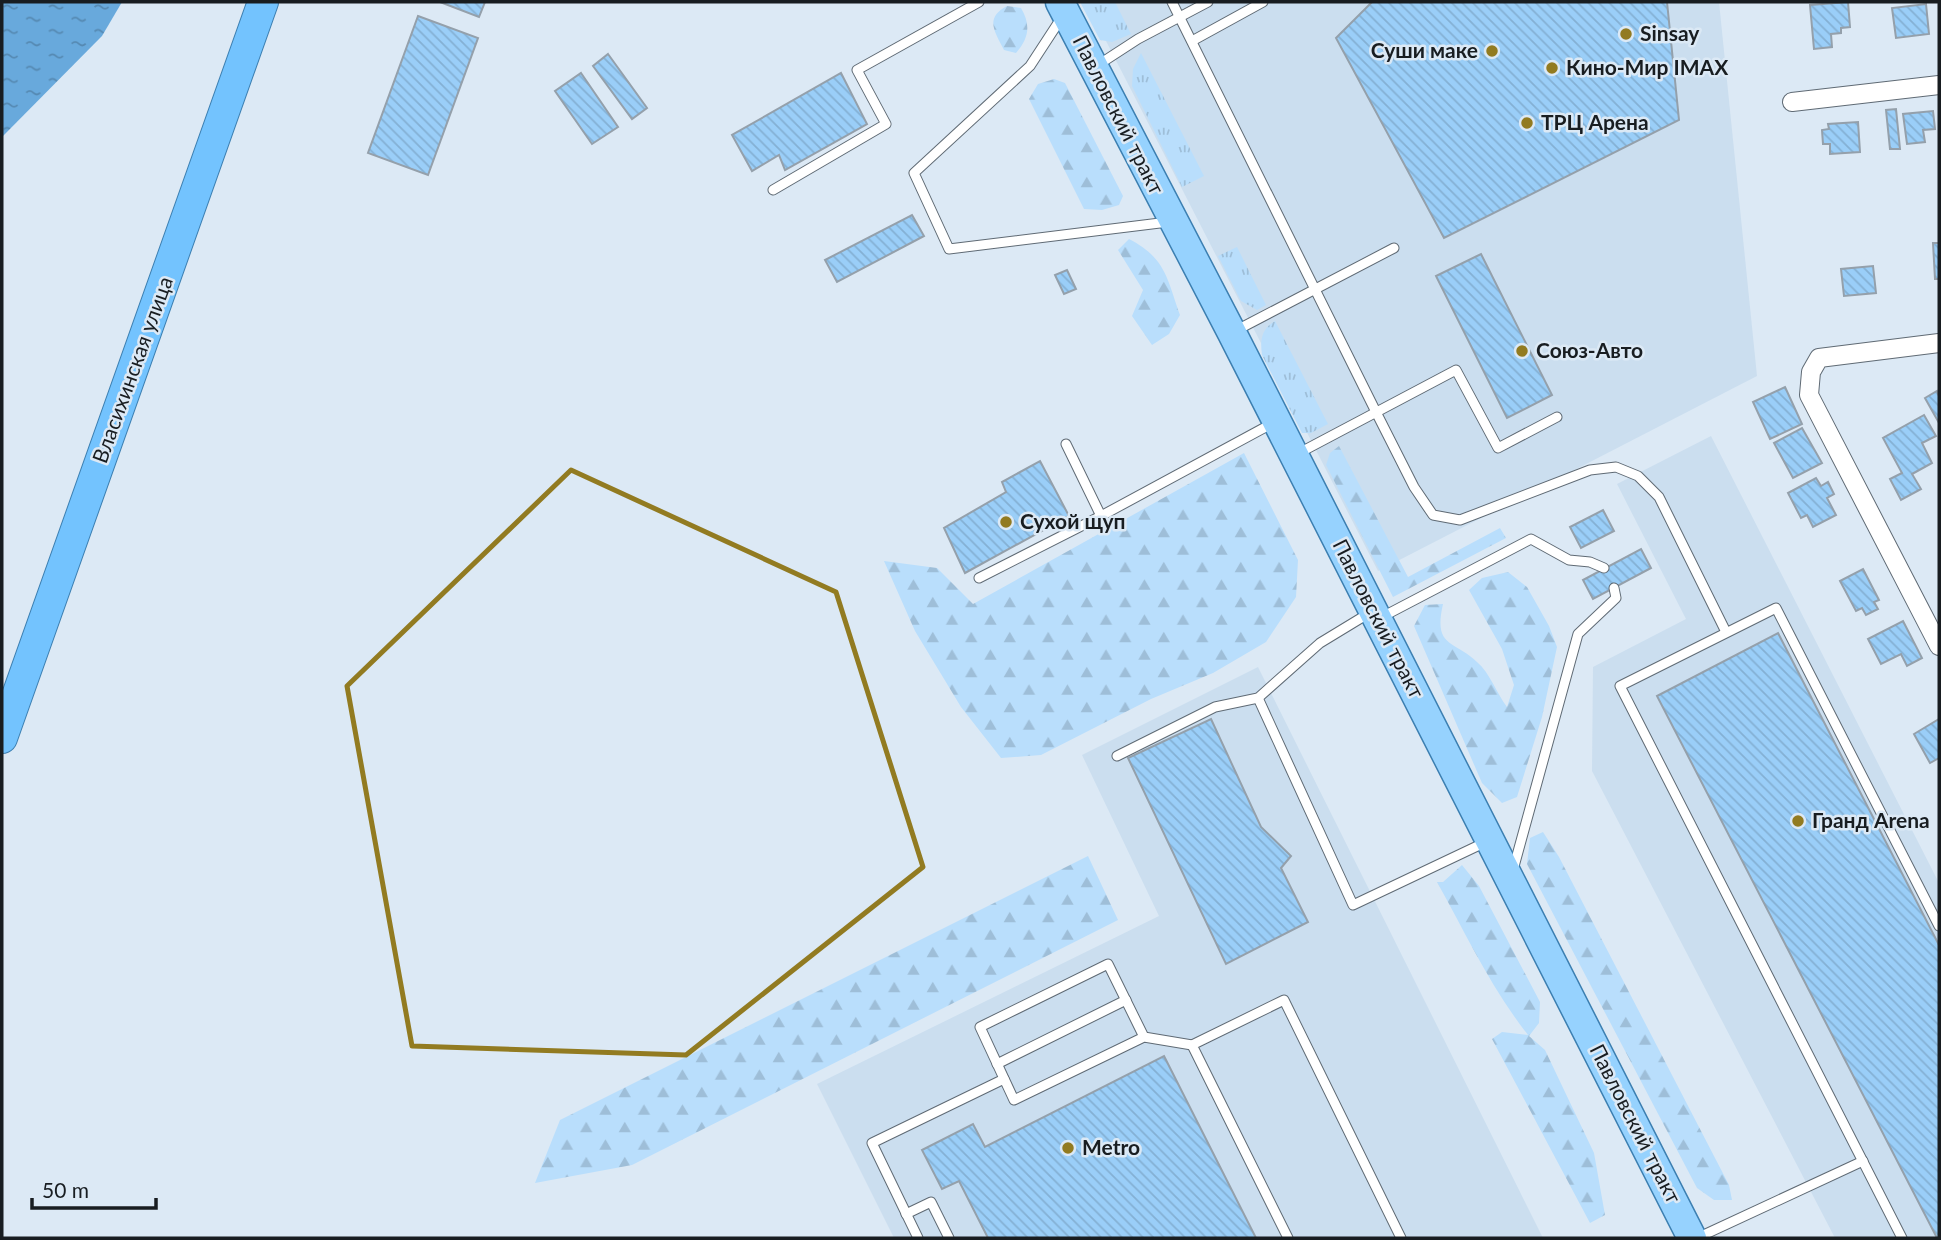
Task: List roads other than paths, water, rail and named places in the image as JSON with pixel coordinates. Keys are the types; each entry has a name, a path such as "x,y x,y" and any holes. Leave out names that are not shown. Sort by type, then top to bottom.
{"highway":[{"name":"Власихинская улица","path":"2,738 263,2"}],"main road":[{"name":"Павловский тракт","path":"1063,7 1695,1238"}],"street":[{"path":"1792,102 1939,85"},
{"path":"1939,343 1819,358 1811,372 1809,396 1939,646"}],"lane":[{"path":"773,190 887,124 858,70 979,2"},
{"path":"1172,2 1414,487 1433,515 1460,520 1590,470 1616,467 1638,476 1658,497 1726,632"},
{"path":"1094,68 1138,39 1208,2"},
{"path":"1192,41 1263,2"},
{"path":"1063,7 1030,66 914,173 949,249 1173,221"},
{"path":"1232,333 1394,248"},
{"path":"1294,455 1456,370 1498,448 1557,417"},
{"path":"979,578 1101,516 1276,421"},
{"path":"1066,444 1101,516"},
{"path":"1117,756 1214,707 1258,698 1320,643 1531,539 1569,560 1590,562 1604,568"},
{"path":"1511,878 1578,634 1616,598 1614,587"},
{"path":"1902,1238 1620,686 1776,608 1939,926"},
{"path":"1258,698 1353,905 1491,840"},
{"path":"1144,1037 1108,964 980,1027 1014,1100 1144,1037 1192,1045 1284,1000 1401,1238"},
{"path":"997,1064 1126,1000"},
{"path":"1192,1045 1288,1238"},
{"path":"918,1238 872,1143 1004,1079"},
{"path":"1695,1238 1863,1161"},
{"path":"906,1214 931,1202 949,1238"}],"water":[{"path":"2,2 122,2 102,36 2,137"}],"place":[{"name":"Sinsay","path":"1626,34"},
{"name":"Суши маке","path":"1492,51"},
{"name":"Кино-Мир IMAX","path":"1552,68"},
{"name":"ТРЦ Арена","path":"1527,123"},
{"name":"Союз-Авто","path":"1522,351"},
{"name":"Сухой щуп","path":"1006,522"},
{"name":"Гранд Arena","path":"1798,821"},
{"name":"Metro","path":"1068,1148"}]}
